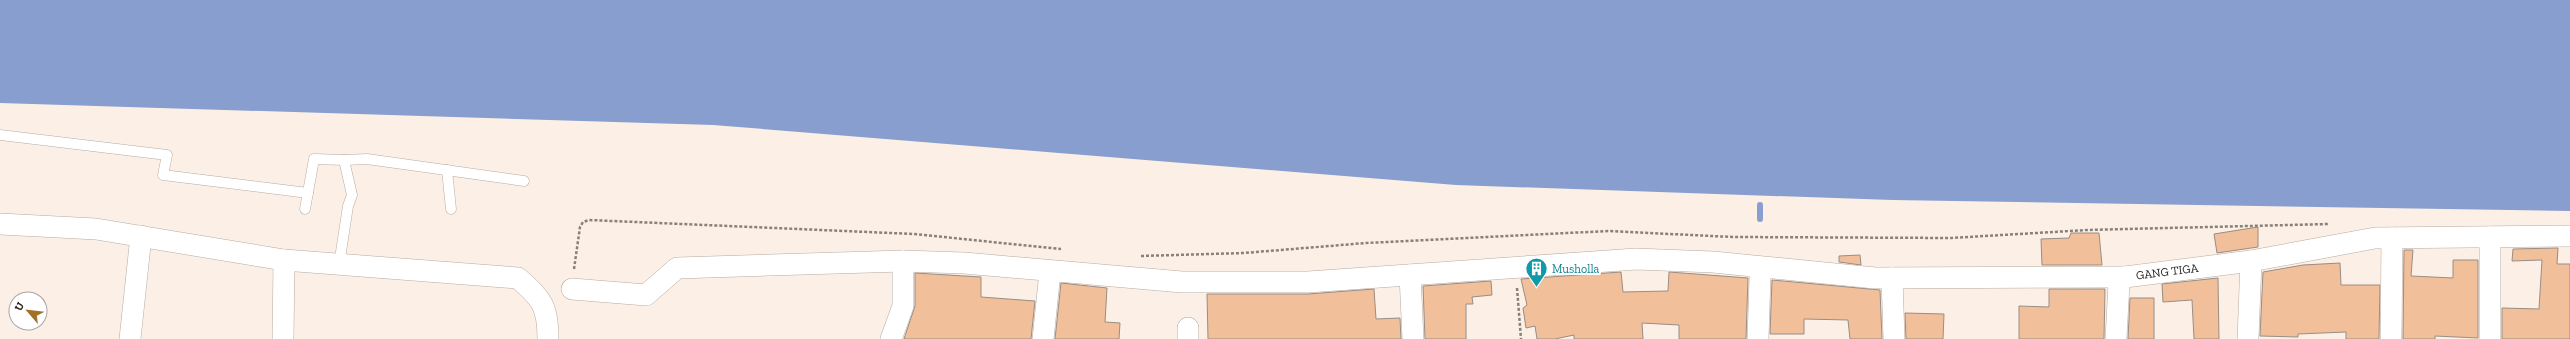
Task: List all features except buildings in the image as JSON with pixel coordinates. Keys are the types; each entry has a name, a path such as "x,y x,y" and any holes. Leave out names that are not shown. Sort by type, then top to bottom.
{"street":[{"path":"0,224 96,229 284,260 518,278 539,296 548,318 548,339"},
{"path":"130,339 141,236"},
{"name":"GANG TIGA","path":"2116,339 2119,283 2125,277 2251,261 2374,238 2570,236"},
{"path":"2490,237 2490,339"},
{"path":"2391,339 2392,238"},
{"path":"572,289 646,295 677,268 903,261 964,263 1050,272 1182,282 1308,282 1636,259 1713,262 1892,278 2125,277"},
{"path":"283,339 284,260"},
{"path":"891,339 892,331 902,306 903,261"},
{"path":"2248,339 2251,261"},
{"path":"1043,339 1050,272"},
{"path":"1410,275 1413,339"},
{"path":"1758,339 1760,277"},
{"path":"1892,278 1894,339"}],"lane":[{"path":"0,135 167,155 163,175 308,193"},
{"path":"305,208 314,159 367,159 524,181"},
{"path":"339,265 348,206 352,195 344,160"},
{"path":"447,170 451,209"}],"path":[{"path":"572,289 580,227 583,222 588,220 914,234 1068,250"},
{"path":"1138,256 1244,253 1366,243 1608,231 1733,237 1951,238 2087,230 2331,224"},
{"path":"1514,268 1522,339"}],"water":[{"path":"0,0 2570,0 2570,211 1892,200 1456,185 713,125 0,103"}],"waterway":[{"path":"1760,205 1760,219"}],"place":[{"name":"Musholla","path":"1537,288"}]}
